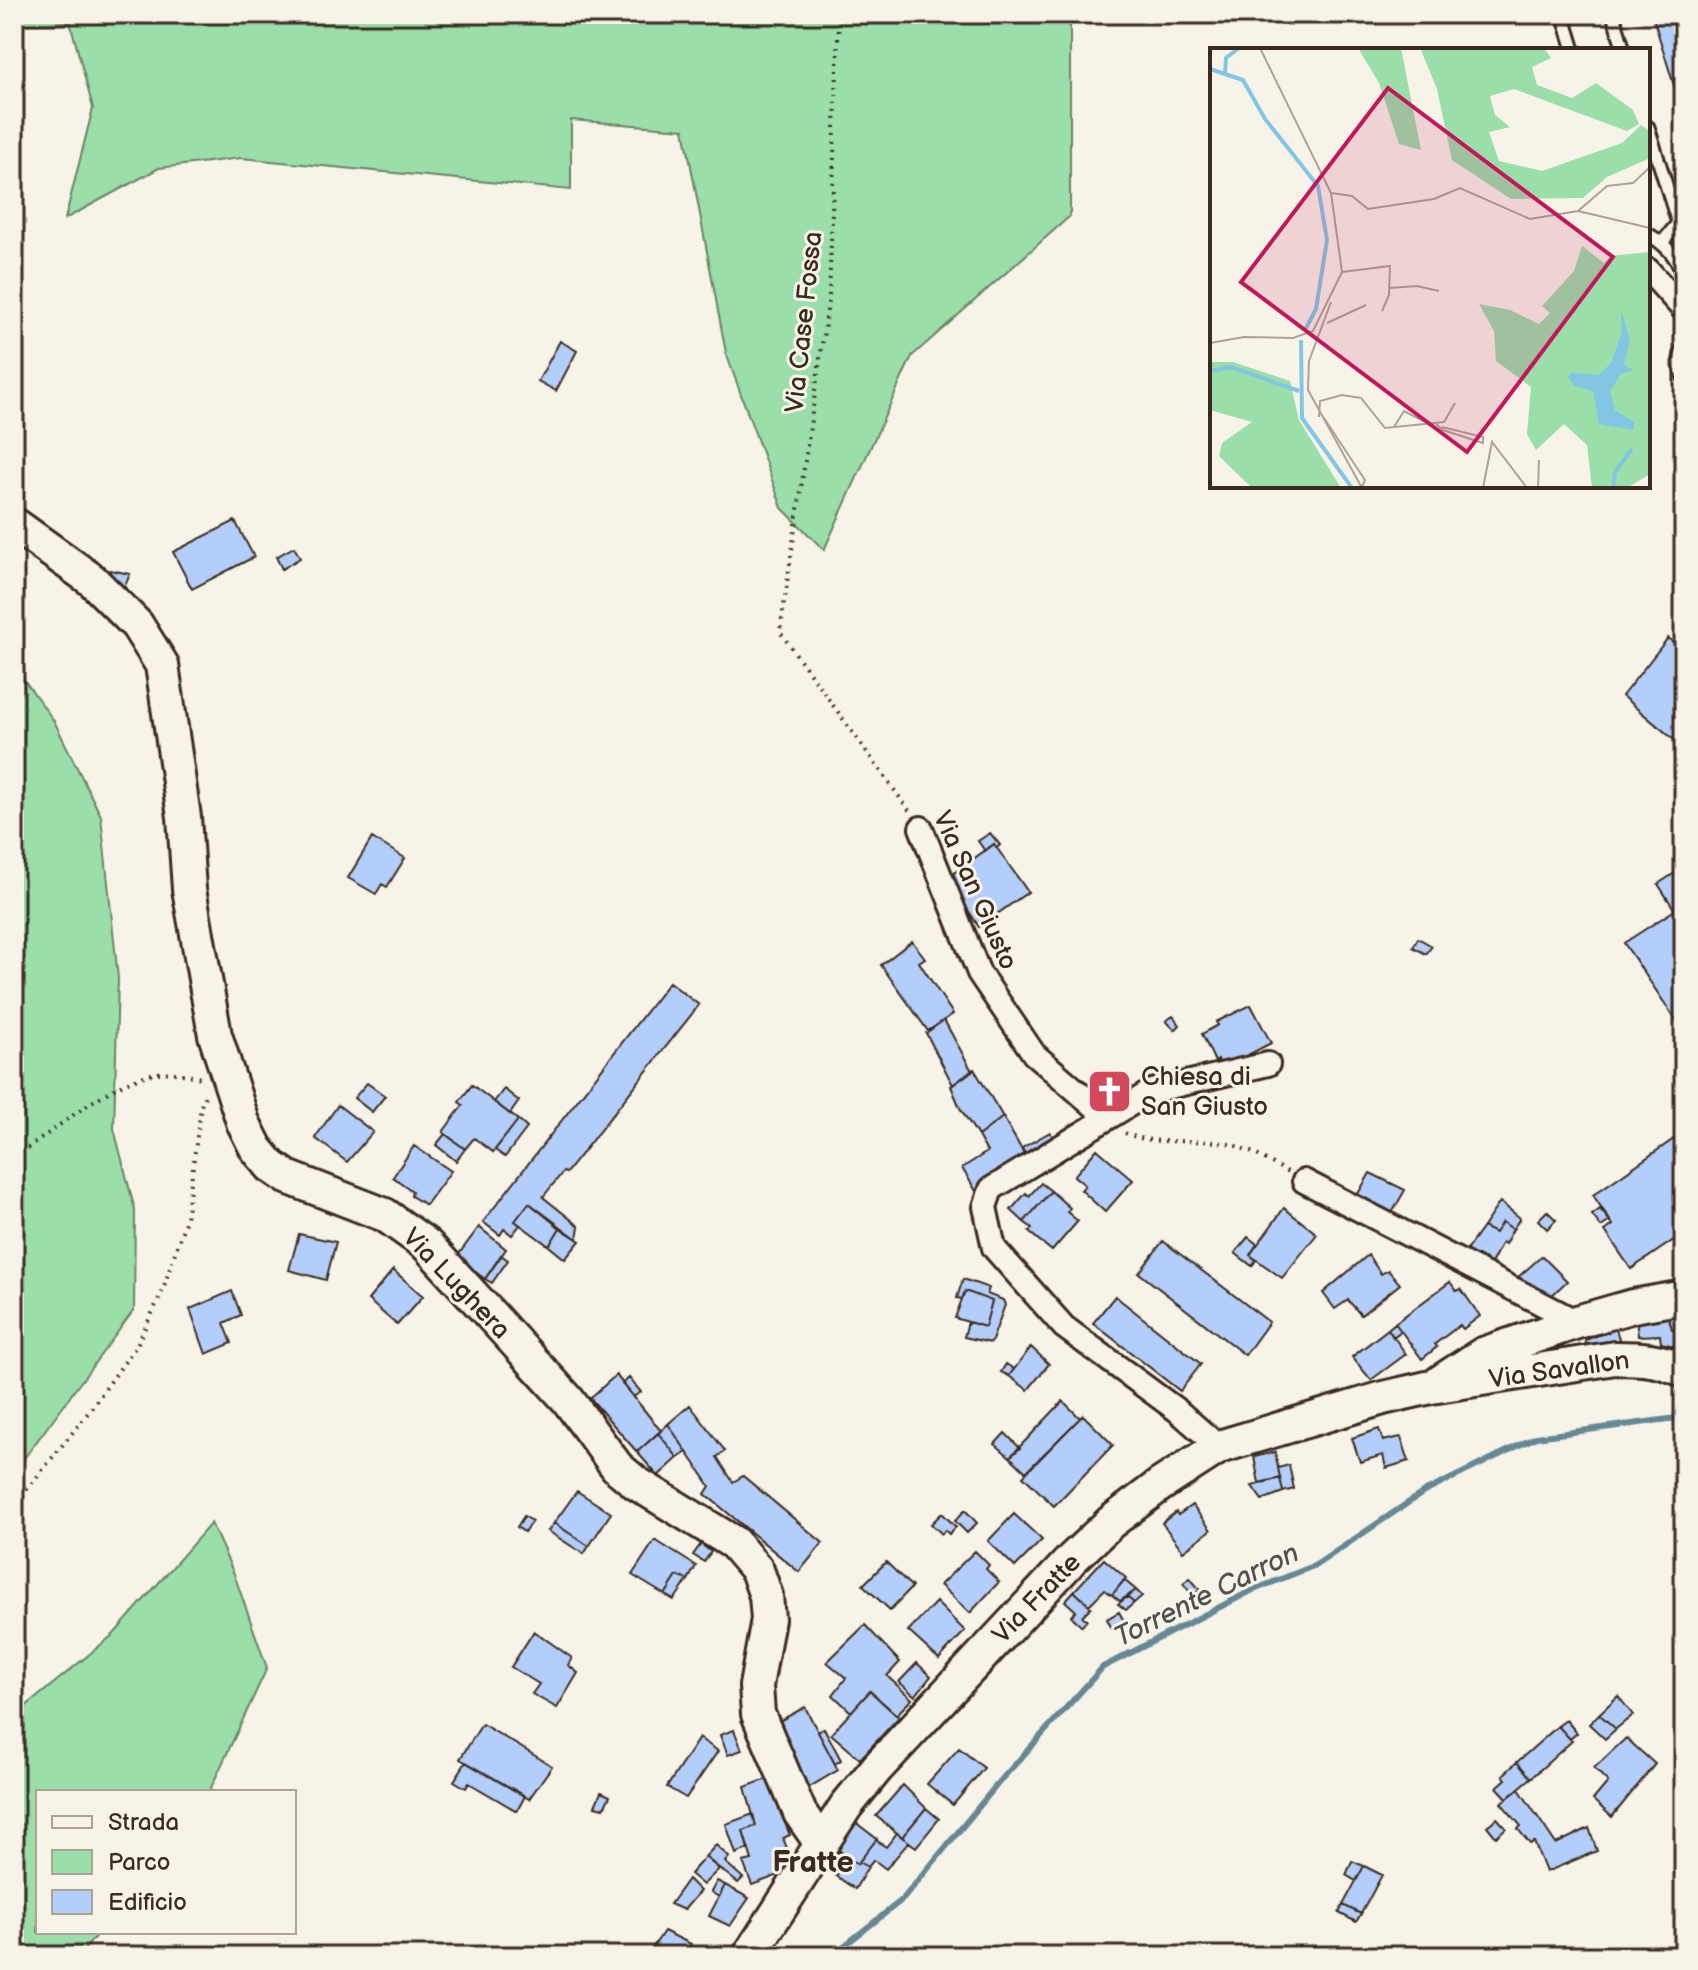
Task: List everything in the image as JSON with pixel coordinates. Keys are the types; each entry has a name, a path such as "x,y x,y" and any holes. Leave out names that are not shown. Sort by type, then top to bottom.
{"street":[{"path":"1650,272 1677,302"},
{"name":"Via Lughera","path":"14,524 92,580 137,625 162,665 184,817 189,889 215,1035 243,1122 256,1148 271,1166 287,1177 385,1215 427,1245 568,1400 617,1467 636,1483 734,1543 757,1570 766,1596 768,1619 756,1686 758,1714 800,1813 821,1843"},
{"name":"Via San Giusto","path":"921,828 979,973 1034,1054 1107,1117"},
{"path":"1219,1447 1178,1411 1064,1327 994,1248 985,1207 991,1189 1152,1091 1268,1064"},
{"path":"1304,1181 1577,1322"},
{"path":"1431,1387 1483,1354 1633,1306 1684,1297"},
{"name":"Via Savallon","path":"1431,1387 1615,1358 1644,1358 1678,1368"},
{"name":"Via Fratte","path":"749,1956 846,1806 877,1768 1073,1558 1111,1522 1160,1485 1219,1447 1368,1402 1431,1387"}],"lane":[{"path":"1563,14 1573,48"},
{"path":"1613,14 1623,48"},
{"path":"1650,133 1678,223 1662,243"},
{"path":"1650,235 1662,243 1682,268 1683,279 1677,302"},
{"path":"1684,345 1679,363 1684,378"}],"path":[{"name":"Via Case Fossa","path":"780,632 829,297 839,14"},
{"name":"Via San Giusto","path":"780,632 921,828"},
{"path":"14,1157 99,1098 153,1073 207,1078 228,1076"},
{"path":"14,1510 137,1345 162,1292 186,1219 205,1093 228,1076"},
{"path":"1107,1117 1121,1131 1139,1140 1221,1142 1259,1157 1304,1181"}],"green space":[{"path":"14,14 1070,14 1070,216 912,356 824,550 782,508 726,353 684,129 571,120 571,190 241,158 159,168 65,219 93,108 70,22 14,25"},
{"path":"14,666 54,721 101,816 118,978 114,1129 135,1210 134,1310 14,1472"},
{"path":"211,1523 234,1574 267,1668 210,1790 36,1790 36,1934 97,1934 79,1956 14,1956 14,1716 114,1634"}],"building":[{"path":"1652,14 1684,14 1684,118"},
{"path":"560,341 577,351 556,391 538,381"},
{"path":"235,521 254,557 192,589 173,552"},
{"path":"294,547 300,558 282,569 276,557"},
{"path":"110,570 130,574 124,588 109,585"},
{"path":"1668,638 1684,652 1684,748 1622,696"},
{"path":"990,833 1000,845 997,848 994,844 985,851 978,841"},
{"path":"372,838 405,858 387,887 382,884 376,894 348,878"},
{"path":"994,844 1028,892 979,927 947,878"},
{"path":"1684,867 1684,904 1675,910 1658,884"},
{"path":"1684,904 1684,1032 1624,943"},
{"path":"1418,938 1432,946 1426,954 1413,947"},
{"path":"912,941 925,958 919,962 953,1014 928,1031 881,965"},
{"path":"669,982 699,1005 566,1173 563,1172 543,1197 579,1226 577,1239 529,1203 515,1221 520,1225 512,1235 504,1229 500,1235 483,1222"},
{"path":"1251,1005 1271,1043 1223,1068 1218,1060 1215,1062 1202,1034 1218,1025 1216,1022"},
{"path":"1173,1016 1180,1025 1175,1030 1166,1021"},
{"path":"944,1020 972,1071 953,1085 926,1033"},
{"path":"974,1069 1003,1117 978,1136 960,1108 951,1086"},
{"name":"Chiesa di San Giusto","path":"1105,1071 1126,1097 1110,1109 1094,1085 1095,1078"},
{"path":"367,1083 385,1096 372,1112 354,1098"},
{"path":"472,1085 518,1120 493,1152 474,1138 465,1149 443,1132 463,1105 459,1102"},
{"path":"504,1089 519,1101 510,1114 494,1102"},
{"path":"338,1105 373,1132 347,1162 315,1138"},
{"path":"1003,1117 1027,1159 976,1191 962,1168 987,1152 978,1136"},
{"path":"518,1120 527,1128 505,1157 495,1150"},
{"path":"1050,1132 1056,1142 1027,1159 1022,1148"},
{"path":"1684,1132 1684,1233 1631,1269 1605,1231 1613,1225 1593,1195"},
{"path":"445,1134 465,1149 456,1161 436,1145"},
{"path":"414,1146 451,1171 426,1205 411,1196 412,1191 393,1177"},
{"path":"1097,1149 1133,1180 1105,1212 1081,1190 1085,1185 1074,1176"},
{"path":"1370,1173 1405,1190 1387,1222 1352,1204"},
{"path":"1041,1183 1051,1191 1024,1222 1011,1210 1026,1193 1029,1196"},
{"path":"1051,1191 1070,1208 1067,1212 1078,1221 1052,1251 1029,1232 1032,1228 1024,1222"},
{"path":"1500,1202 1520,1218 1513,1229 1502,1222 1495,1233 1483,1227"},
{"path":"529,1203 560,1228 549,1246 515,1221"},
{"path":"1284,1208 1317,1234 1282,1278 1250,1255"},
{"path":"1600,1209 1610,1221 1601,1227 1592,1215"},
{"path":"1547,1211 1556,1220 1547,1229 1538,1220"},
{"path":"1502,1222 1513,1229 1505,1244 1502,1242 1488,1270 1463,1255 1483,1227 1495,1233"},
{"path":"479,1227 506,1249 485,1279 456,1258"},
{"path":"560,1228 580,1241 565,1259 549,1246"},
{"path":"299,1234 336,1242 326,1280 289,1270"},
{"path":"1248,1237 1257,1244 1250,1255 1256,1260 1252,1266 1235,1253"},
{"path":"1163,1241 1269,1322 1245,1355 1139,1273"},
{"path":"501,1255 508,1260 492,1283 485,1279"},
{"path":"1368,1255 1381,1274 1388,1270 1400,1284 1361,1315 1348,1300 1335,1309 1323,1293"},
{"path":"1542,1256 1567,1281 1544,1303 1517,1278"},
{"path":"393,1270 423,1296 397,1325 368,1300"},
{"path":"963,1279 989,1288 987,1294 1003,1300 1005,1305 991,1343 964,1337 968,1322 985,1327 992,1301 965,1291 962,1299 957,1298"},
{"path":"1450,1282 1457,1291 1461,1289 1480,1316 1463,1329 1460,1325 1435,1344 1437,1347 1422,1359 1395,1323"},
{"path":"232,1291 241,1315 224,1323 232,1343 206,1354 190,1309"},
{"path":"965,1291 992,1301 985,1327 955,1318"},
{"path":"1115,1296 1201,1364 1180,1391 1093,1323"},
{"path":"1684,1311 1684,1328 1672,1329 1668,1314"},
{"path":"1668,1314 1672,1329 1684,1328 1684,1348 1661,1343 1660,1335 1638,1336 1636,1319"},
{"path":"1395,1323 1401,1331 1393,1337 1388,1329"},
{"path":"1388,1329 1406,1354 1371,1380 1352,1357"},
{"path":"1616,1329 1621,1345 1589,1355 1585,1340"},
{"path":"1031,1347 1049,1364 1028,1390 1009,1376"},
{"path":"1006,1364 1014,1369 1009,1376 1001,1372"},
{"path":"616,1375 661,1431 637,1452 590,1398"},
{"path":"629,1378 641,1392 633,1397 622,1384"},
{"path":"1063,1401 1080,1418 1026,1472 1010,1457"},
{"path":"690,1405 725,1451 717,1457 733,1482 743,1476 823,1543 799,1572 705,1494 710,1486 668,1424"},
{"path":"1083,1415 1113,1445 1054,1506 1023,1476"},
{"path":"668,1424 687,1452 678,1458 658,1433"},
{"path":"1379,1429 1383,1441 1401,1437 1409,1461 1386,1468 1383,1455 1360,1462 1352,1438"},
{"path":"658,1433 678,1458 658,1476 637,1452"},
{"path":"1005,1433 1020,1448 1010,1457 995,1444"},
{"path":"1275,1452 1280,1478 1259,1483 1254,1457"},
{"path":"1289,1465 1294,1489 1283,1492 1278,1468"},
{"path":"1280,1478 1283,1492 1262,1500 1252,1486"},
{"path":"577,1491 611,1513 589,1546 554,1523"},
{"path":"1192,1505 1211,1530 1183,1551 1162,1523"},
{"path":"965,1510 977,1523 967,1533 955,1521"},
{"path":"942,1513 956,1527 949,1534 945,1530 942,1534 931,1524"},
{"path":"1014,1514 1042,1540 1015,1567 988,1541"},
{"path":"524,1516 532,1521 524,1532 517,1527"},
{"path":"554,1523 589,1546 584,1554 548,1531"},
{"path":"655,1540 696,1566 688,1580 677,1576 665,1595 632,1575"},
{"path":"701,1544 711,1552 704,1562 693,1555"},
{"path":"975,1551 989,1565 986,1569 999,1582 970,1613 940,1585"},
{"path":"1104,1559 1126,1578 1112,1595 1104,1590 1089,1605 1074,1591"},
{"path":"886,1562 912,1587 890,1610 863,1585"},
{"path":"677,1576 688,1580 674,1600 665,1595"},
{"path":"1190,1578 1200,1590 1192,1595 1183,1583"},
{"path":"1124,1580 1136,1590 1120,1601 1112,1595"},
{"path":"1136,1590 1142,1596 1134,1603 1127,1597"},
{"path":"1074,1591 1091,1607 1082,1616 1087,1620 1082,1626 1071,1616 1076,1611 1065,1601"},
{"path":"1127,1597 1134,1603 1126,1610 1118,1604"},
{"path":"936,1602 965,1631 939,1659 908,1631"},
{"path":"1119,1612 1124,1621 1112,1629 1107,1619"},
{"path":"865,1625 900,1662 887,1676 912,1699 896,1715 870,1691 851,1712 833,1695 846,1678 827,1662"},
{"path":"534,1631 572,1658 568,1665 578,1673 557,1708 532,1694 539,1684 511,1667"},
{"path":"917,1663 931,1676 915,1696 899,1682"},
{"path":"870,1691 899,1717 860,1759 831,1734"},
{"path":"1618,1696 1633,1715 1616,1729 1599,1714"},
{"path":"805,1707 838,1770 806,1789 770,1726"},
{"path":"1599,1714 1616,1729 1605,1739 1589,1724"},
{"path":"1566,1720 1577,1733 1570,1739 1558,1726"},
{"path":"482,1724 552,1766 529,1799 460,1759"},
{"path":"1558,1726 1572,1741 1531,1778 1517,1762"},
{"path":"824,1728 841,1760 835,1764 818,1732"},
{"path":"734,1730 742,1750 728,1755 720,1735"},
{"path":"699,1738 718,1751 686,1798 667,1787"},
{"path":"1626,1738 1655,1764 1612,1817 1593,1800 1608,1782 1594,1768"},
{"path":"959,1748 984,1768 953,1805 927,1784"},
{"path":"466,1762 525,1796 517,1811 469,1783 466,1788 454,1781"},
{"path":"1517,1762 1531,1778 1507,1798 1497,1787 1506,1779 1503,1775"},
{"path":"767,1779 790,1835 783,1838 795,1869 752,1885 743,1862 752,1860 743,1831 756,1826 745,1787"},
{"path":"903,1785 926,1808 902,1837 876,1816"},
{"path":"1519,1789 1556,1844 1589,1828 1597,1851 1546,1872 1534,1842 1530,1844 1518,1829 1521,1826 1501,1803"},
{"path":"601,1792 610,1796 604,1808 595,1806"},
{"path":"926,1808 939,1819 916,1847 902,1837"},
{"path":"753,1814 756,1826 743,1831 748,1849 736,1854 726,1824"},
{"path":"1497,1818 1506,1828 1496,1837 1487,1826"},
{"path":"855,1822 877,1839 857,1864 836,1848"},
{"path":"897,1833 909,1842 886,1869 874,1860 868,1867 859,1862 876,1840 886,1847"},
{"path":"716,1845 729,1857 725,1862 743,1878 738,1883 705,1857"},
{"path":"839,1851 857,1864 859,1862 868,1867 855,1889 836,1876 840,1870 830,1864"},
{"path":"705,1857 719,1869 703,1885 690,1874"},
{"path":"1352,1861 1364,1866 1356,1881 1346,1875"},
{"path":"1364,1866 1382,1875 1361,1914 1343,1905"},
{"path":"688,1879 700,1891 684,1910 670,1904"},
{"path":"717,1881 725,1885 719,1897 711,1892"},
{"path":"725,1885 749,1898 730,1926 709,1916"},
{"path":"1343,1905 1361,1914 1356,1922 1339,1913"},
{"path":"664,1931 691,1944 685,1956 647,1956"}],"waterway":[{"name":"Torrente Carron","path":"841,1956 844,1946 903,1899 1000,1781 1103,1667 1251,1591 1316,1565 1424,1492 1536,1437 1684,1417"}],"place":[{"name":"Chiesa di San Giusto","path":"1110,1091"}],"district":[{"name":"Fratte","path":"813,1862"}]}
